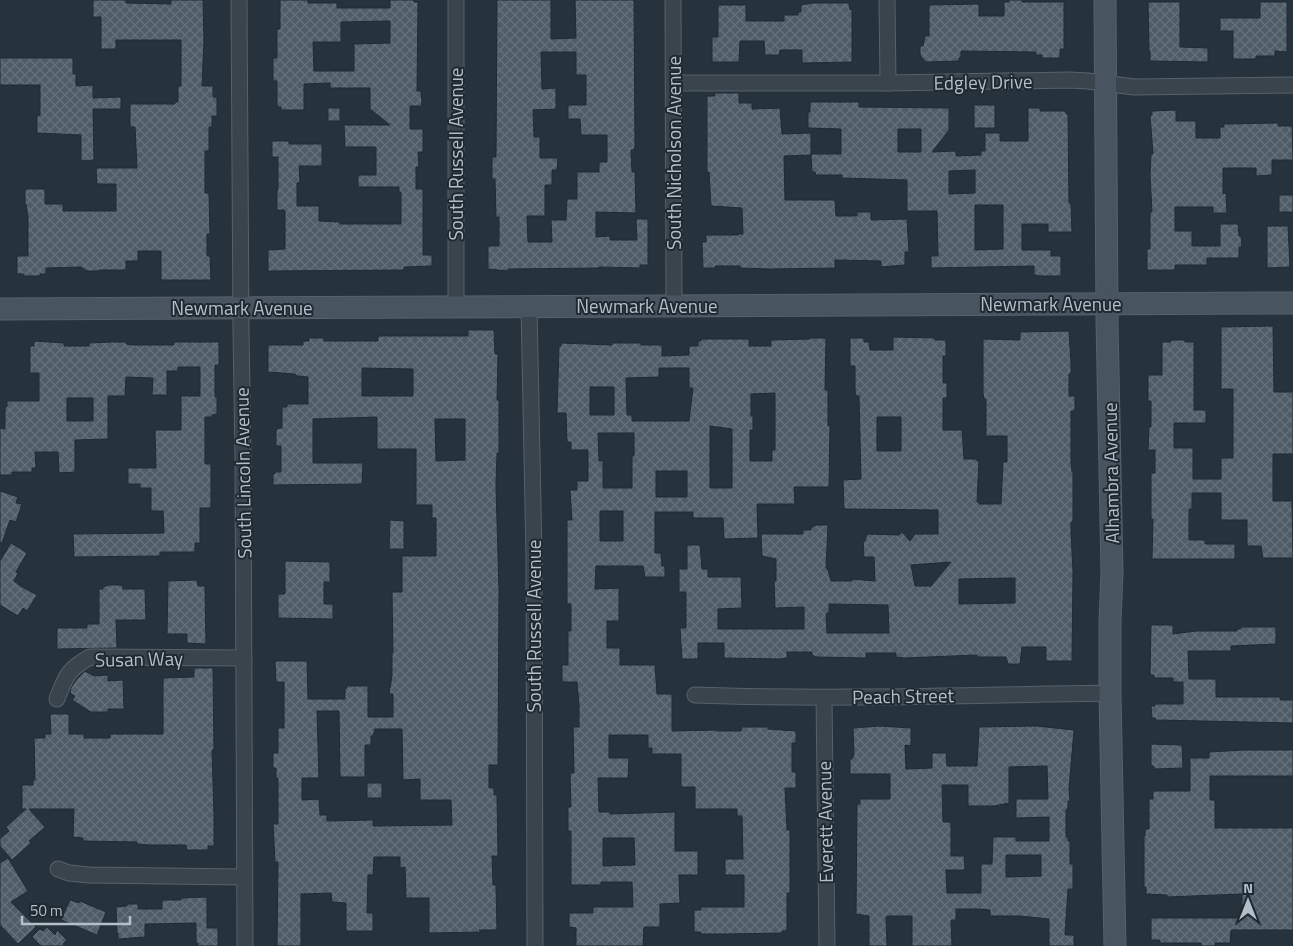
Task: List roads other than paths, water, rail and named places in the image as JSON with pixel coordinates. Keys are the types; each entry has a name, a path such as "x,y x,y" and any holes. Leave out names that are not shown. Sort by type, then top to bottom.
{"street":[{"name":"South Lincoln Avenue","path":"239,0 245,946"},
{"name":"South Russell Avenue","path":"456,0 456,307"},
{"name":"South Nicholson Avenue","path":"673,0 674,306"},
{"path":"887,0 888,83"},
{"name":"Alhambra Avenue","path":"1105,0 1107,304 1112,572 1110,693 1115,946"},
{"name":"Edgley Drive","path":"674,83 888,83 1069,80 1134,86 1293,85"},
{"name":"Newmark Avenue","path":"0,309 1293,303"},
{"name":"South Russell Avenue","path":"529,306 534,566 535,946"},
{"name":"Susan Way","path":"58,699 66,675 76,665 90,658 244,658"},
{"name":"Peach Street","path":"695,695 924,697 1110,693"},
{"name":"Everett Avenue","path":"824,697 827,946"},
{"path":"58,869 69,873 89,875 244,877"}]}
